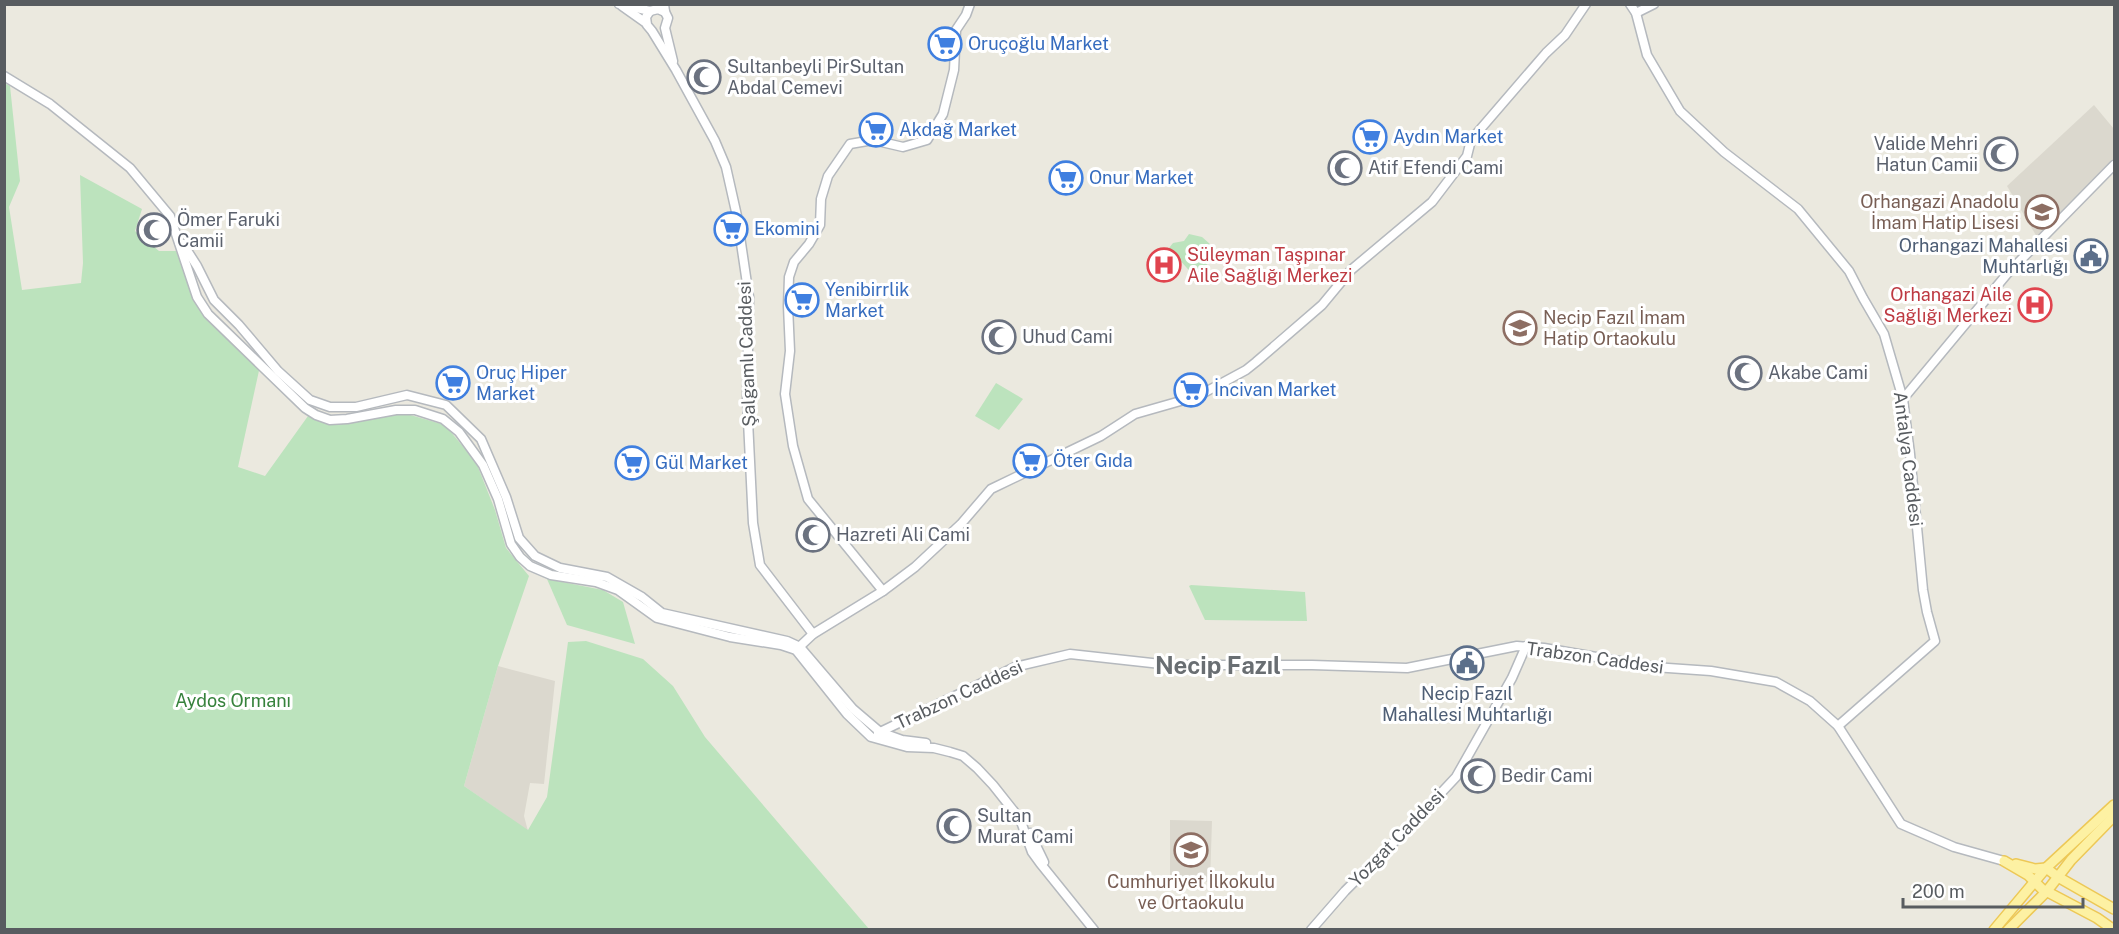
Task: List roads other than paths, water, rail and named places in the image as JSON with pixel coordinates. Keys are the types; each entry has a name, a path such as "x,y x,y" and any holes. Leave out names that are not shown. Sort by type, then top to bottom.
{"main road":[{"path":"1994,930 2025,896 2046,868 2115,805"},
{"path":"2008,930 2047,891 2067,864 2115,816"},
{"name":"Trabzon Caddesi","path":"2004,861 2035,869 2046,868"},
{"path":"2004,861 2035,881 2038,887 2114,930"},
{"path":"2004,861 2021,874 2025,896"},
{"path":"2067,864 2070,880 2075,887"},
{"path":"2046,868 2115,909"}],"street":[{"path":"883,591 808,499 803,485 793,446 785,394 790,351 789,277 794,262 809,244 820,225 821,199 828,176 850,144 873,140 903,147 927,140 942,114 954,70 956,30 970,4"},
{"path":"798,649 813,634 883,591 929,554 961,524 990,489 1101,436 1135,414 1198,396 1246,370 1256,362 1322,305 1351,270 1432,202 1467,156 1471,140 1546,53 1565,35 1586,4"},
{"path":"1638,8 1654,4"},
{"path":"620,5 665,8 668,22 665,28 659,31 649,27 620,5"},
{"path":"654,8 646,17 649,27 676,70"},
{"name":"Antalya Caddesi","path":"1638,8 1647,55 1680,111 1724,152 1798,209 1849,271 1884,334 1903,399 1923,590 1935,641 1838,726"},
{"path":"665,28 676,70"},
{"name":"Şalgamlı Caddesi","path":"676,70 715,141 726,167 737,216 749,297 747,398 753,523 760,565 813,634"},
{"path":"4,76 50,104 123,161 170,216 186,270 197,297 208,314 305,408 316,416 330,420 396,410 415,410 443,419 459,432 483,465 498,499 511,544 520,557 530,566 551,575 596,578"},
{"path":"1903,399 2007,274 2115,165"},
{"path":"177,236 197,266 214,300 278,372 310,399 330,407 356,407 407,395 446,405 481,439 506,497 519,538 535,556 560,568 596,578 618,590 657,618 730,637 798,649 853,709 880,732 902,740 965,753 988,772 1023,815 1044,862 1101,930"},
{"name":"Trabzon Caddesi","path":"871,736 1015,667 1070,654 1170,665 1407,668 1526,646 1654,667 1711,671 1776,682 1810,702 1838,726 1901,824 1954,847 2004,861"},
{"name":"Yozgat Caddesi","path":"1311,930 1345,891 1456,777 1512,678 1526,646"},
{"path":"798,649 847,714 871,736 907,747 934,748 950,752 963,756 977,768 1020,819 1032,852 1094,930"}],"place":[{"name":"Oruçoğlu Market","path":"945,44"},
{"name":"Sultanbeyli PirSultan Abdal Cemevi","path":"704,77"},
{"name":"Akdağ Market","path":"876,130"},
{"name":"Aydın Market","path":"1370,137"},
{"name":"Valide Mehri Hatun Camii","path":"2001,154"},
{"name":"Atif Efendi Cami","path":"1345,168"},
{"name":"Onur Market","path":"1066,178"},
{"name":"Orhangazi Anadolu İmam Hatip Lisesi","path":"2042,212"},
{"name":"Ekomini","path":"731,229"},
{"name":"Ömer Faruki Camii","path":"154,230"},
{"name":"Orhangazi Mahallesi Muhtarlığı","path":"2091,256"},
{"name":"Süleyman Taşpınar Aile Sağlığı Merkezi","path":"1164,265"},
{"name":"Yenibirrlik Market","path":"802,300"},
{"name":"Orhangazi Aile Sağlığı Merkezi","path":"2035,305"},
{"name":"Necip Fazıl İmam Hatip Ortaokulu","path":"1520,328"},
{"name":"Uhud Cami","path":"999,337"},
{"name":"Akabe Cami","path":"1745,373"},
{"name":"Oruç Hiper Market","path":"453,383"},
{"name":"İncivan Market","path":"1191,390"},
{"name":"Öter Gıda","path":"1030,461"},
{"name":"Gül Market","path":"632,463"},
{"name":"Hazreti Ali Cami","path":"813,535"},
{"name":"Necip Fazıl Mahallesi Muhtarlığı","path":"1467,663"},
{"name":"Bedir Cami","path":"1478,776"},
{"name":"Sultan Murat Cami","path":"954,826"},
{"name":"Cumhuriyet İlkokulu ve Ortaokulu","path":"1191,850"}],"district":[{"name":"Necip Fazıl","path":"1218,666"}],"park label":[{"name":"Aydos Ormanı","path":"233,701"}]}
